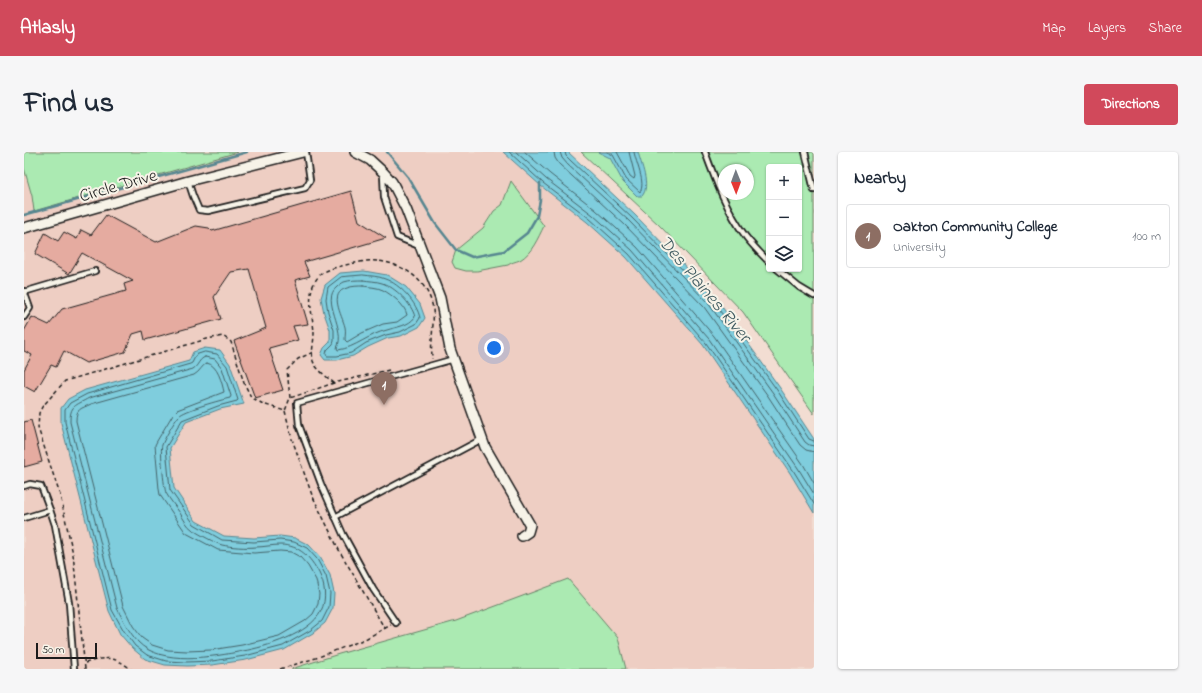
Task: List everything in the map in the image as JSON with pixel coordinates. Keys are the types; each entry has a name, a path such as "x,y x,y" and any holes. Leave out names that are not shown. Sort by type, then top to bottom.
{"street":[{"name":"Circle Drive","path":"24,228 188,181 290,154 304,152"},
{"path":"355,152 370,160 392,182 406,209 440,298 450,349 485,447 530,525 528,532 522,536"}],"lane":[{"path":"188,181 199,210 208,211 305,188 310,180 304,152"},
{"path":"705,152 719,191 731,215 747,239 766,259"},
{"path":"805,152 814,190"},
{"path":"383,172 384,196 397,237 420,246"},
{"path":"24,317 30,308 24,291 95,271"},
{"path":"781,272 799,287 814,296"},
{"path":"396,623 374,589 343,534 321,484 299,425 297,403 454,359"},
{"path":"336,517 482,439"},
{"path":"24,486 30,484 41,486 55,525 69,603 74,669"},
{"path":"24,518 50,510"}],"path":[{"path":"334,383 322,373 313,362 314,333 310,299 313,285 320,274 338,266 366,261 386,261 398,266 414,276 424,286 432,304 432,365"},
{"path":"85,669 73,554 60,495 38,428 39,414 42,407 65,380 207,339 223,336 231,342 244,383 251,397 263,404 285,411"},
{"path":"313,352 298,359 287,370 290,398 285,411 292,439 312,496 339,550 385,629"},
{"path":"290,398 334,383 394,368"},
{"path":"280,669 316,658 358,642 396,623"},
{"path":"85,664 107,658 119,660 131,669"}],"shaded area":[{"path":"24,152 503,152 541,186 587,222 626,257 703,345 810,505 814,513 814,669 24,669"}],"green space":[{"path":"24,152 238,152 34,211 32,196 24,168"},
{"path":"581,152 814,152 814,414 743,312 659,225"},
{"path":"511,181 544,226 534,245 524,257 508,265 477,271 466,271 455,268 452,262 456,250 483,228 494,211 502,205"},
{"path":"568,579 618,638 626,669 291,669 456,621"}],"water":[{"name":"Des Plaines River","path":"503,152 568,152 635,215 715,297 780,388 814,439 814,513 790,473 703,345 626,257 587,222 541,186"},
{"path":"598,152 638,152 646,187 642,196 637,196 623,182 610,158"},
{"path":"364,271 387,275 406,287 420,304 425,318 419,327 401,336 388,338 353,356 337,360 325,360 321,355 324,348 330,342 330,330 321,298 325,285 340,273"},
{"path":"205,348 220,350 230,364 244,404 220,409 186,422 170,448 174,488 196,521 224,536 254,538 280,536 295,538 309,545 320,557 330,575 334,593 333,608 325,623 313,633 284,650 246,660 212,665 165,665 145,659 132,648 120,634 109,611 61,423 61,408 68,399 85,390 189,361 193,352"}],"building":[{"path":"351,191 359,221 386,238 304,262 310,276 295,280 308,324 293,326 298,340 269,348 283,390 255,398 234,341 266,328 249,269 231,272 214,297 221,319 145,340 143,331 133,334 125,352 86,363 64,351 56,367 51,365 35,392 24,386 24,370 32,355 24,351 24,331 32,317 49,325 62,309 126,291 124,284 133,281 82,253 69,274 35,254 45,233 58,241 64,232 77,239 81,230 91,235 106,215 156,242 196,226 209,228 212,231"},
{"path":"31,420 42,462 24,467 24,422"}],"waterway":[{"path":"24,215 247,152"},
{"path":"387,152 408,177 435,223 456,250 472,257 504,251 527,233 537,216 540,200 540,183"}],"place":[{"name":"Oakton Community College","path":"384,405"}]}
